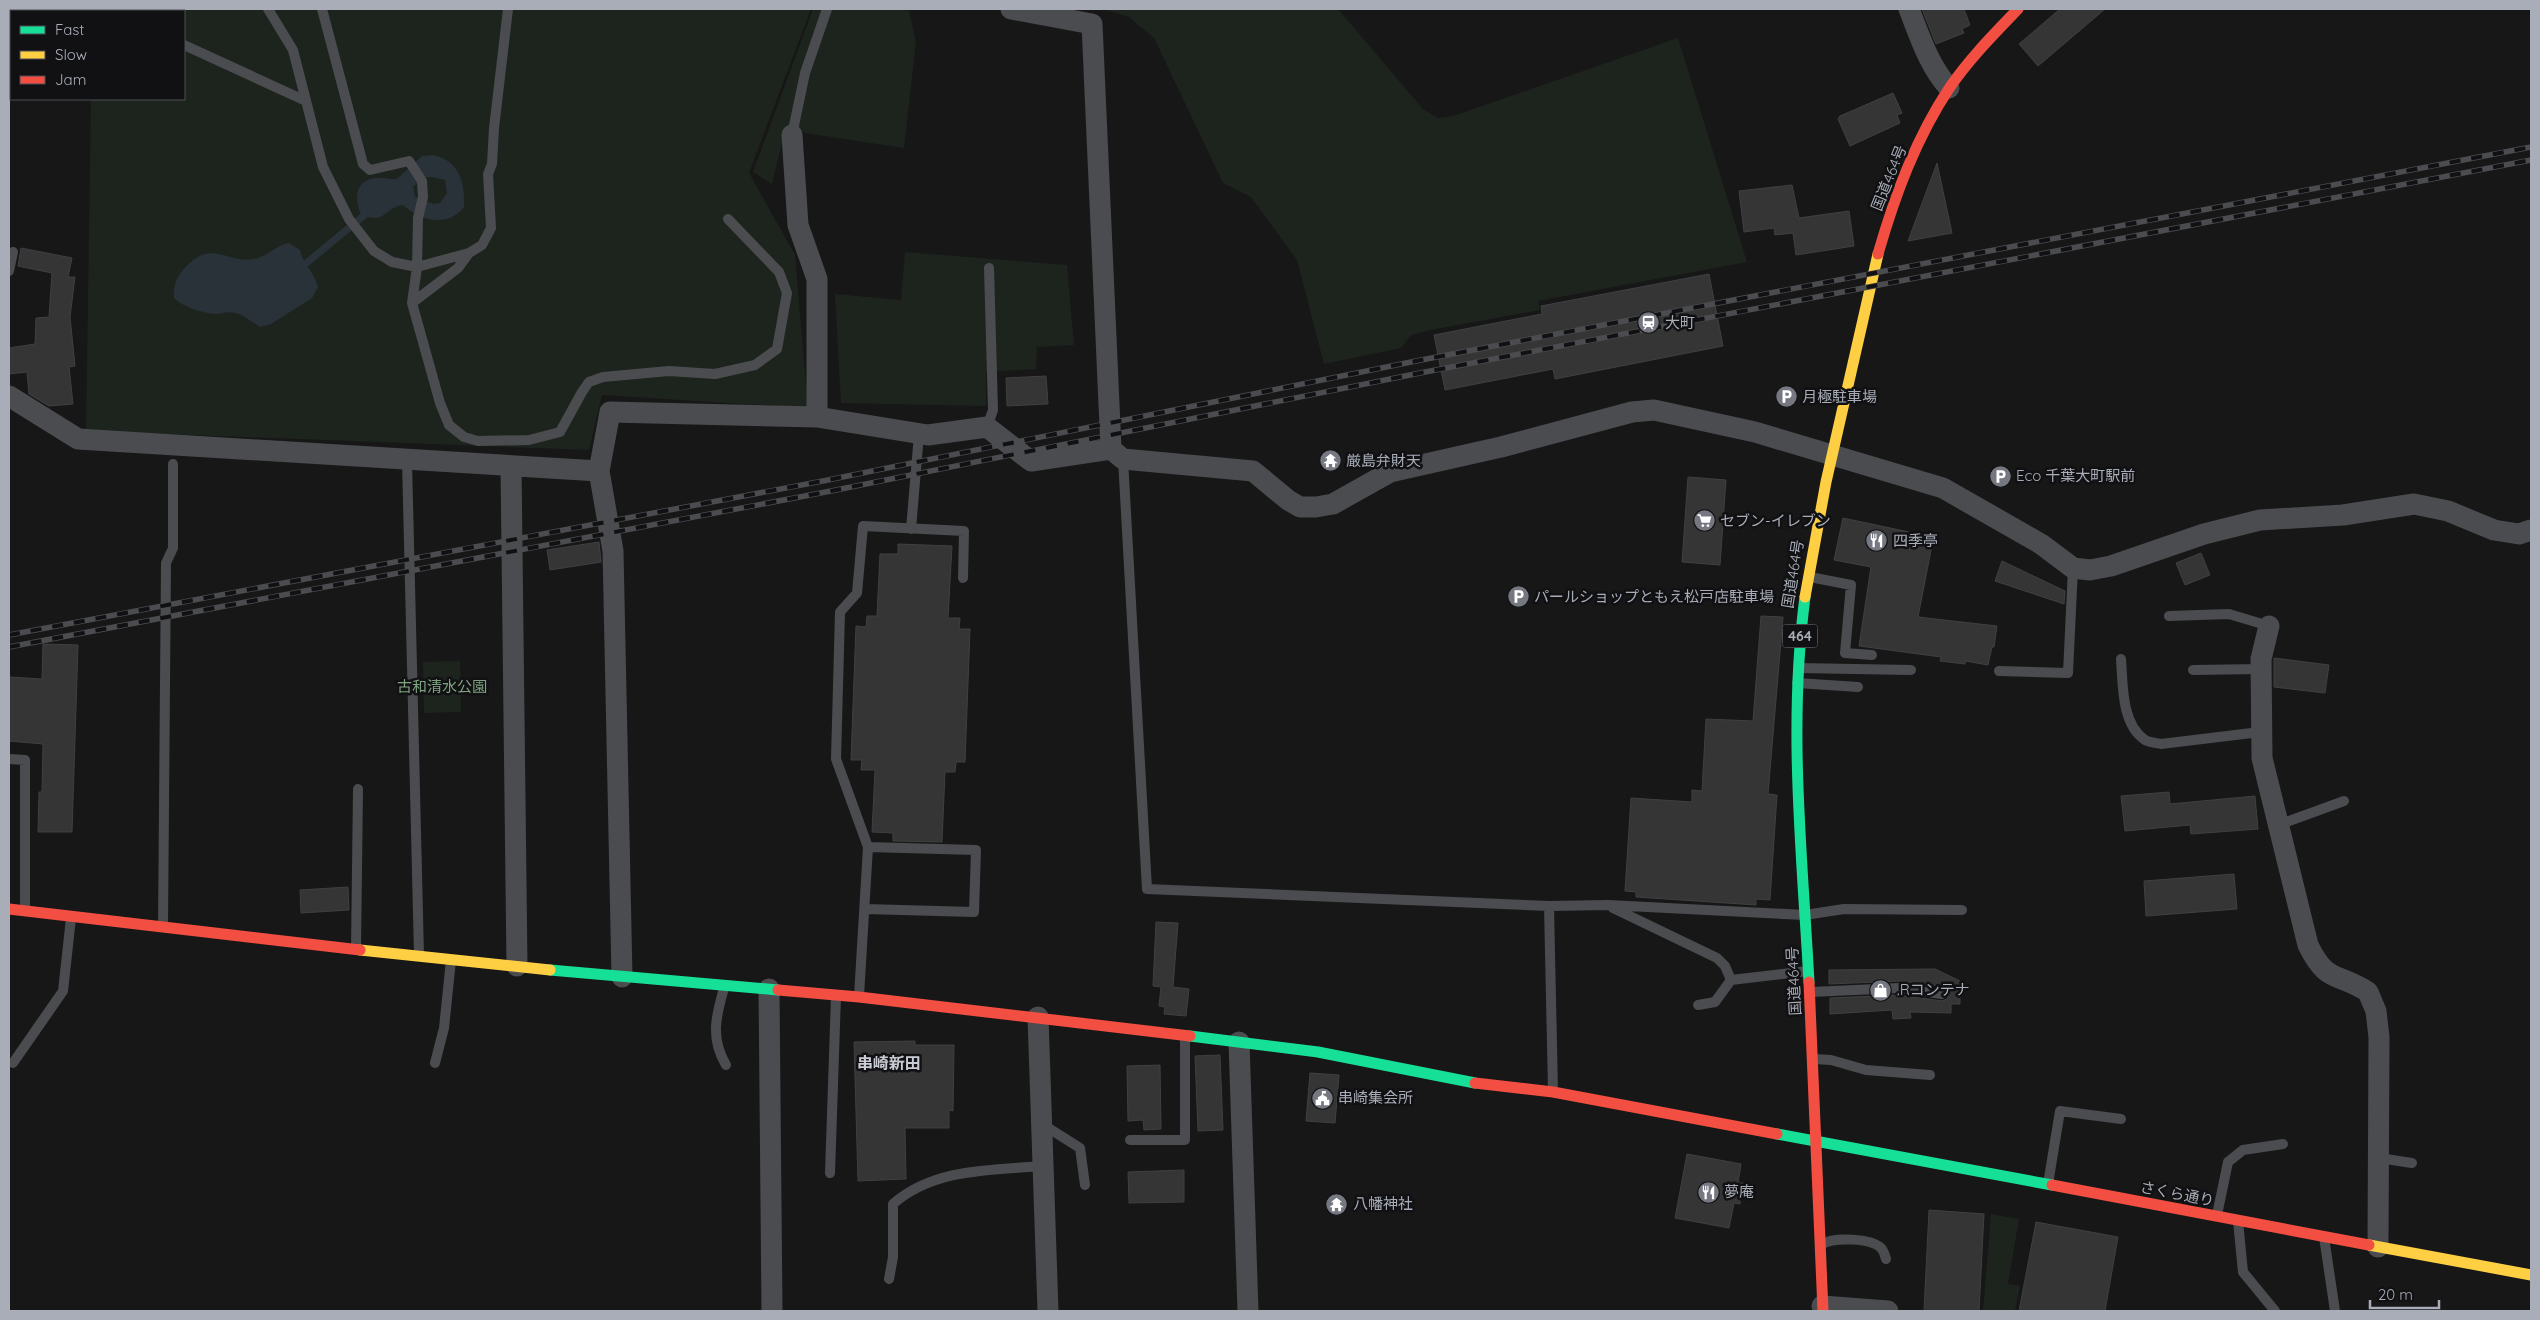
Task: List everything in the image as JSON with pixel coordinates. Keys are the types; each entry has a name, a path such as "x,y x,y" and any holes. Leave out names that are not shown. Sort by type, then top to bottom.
{"main road":[{"name":"国道464号","path":"1822,1309 1818,1142 1797,780 1796,683 1806,576 1881,243 1907,168 1949,88 1979,49 2018,9"},
{"name":"さくら通り","path":"9,909 419,956 859,997 1185,1035 1346,1057 1454,1080 1553,1092 2531,1275"}],"street":[{"path":"1011,9 1092,24 1117,454"},
{"path":"1909,9 1931,64 1949,88"},
{"path":"792,135 798,225 817,279 818,417"},
{"path":"9,396 78,439 407,461 599,471"},
{"path":"622,976 613,551 599,471 610,412 818,417 928,435 988,427 1031,460 1117,454 1253,471 1288,500 1300,507 1316,507 1333,504 1390,472 1654,410 1755,432 1943,488 2041,544 2073,568 2090,570 2111,566 2204,534 2260,520 2343,515 2414,504 2448,511 2494,530 2519,534 2531,530"},
{"path":"511,466 518,966"},
{"path":"2268,626 2261,668 2260,732 2262,758 2308,946 2318,966 2329,974 2368,992 2376,1010 2379,1037 2378,1247"},
{"path":"769,989 772,1311"},
{"path":"1038,1017 1048,1311"},
{"path":"1239,1042 1248,1311"},
{"path":"1822,1309 1888,1311"}],"lane":[{"path":"268,9 292,50 323,167 352,223 374,251 392,262 417,267 469,253 482,245 491,228 488,174 492,164 494,128 508,9"},
{"path":"322,9 363,164 370,170 410,162 422,181 423,197 418,218 417,267 412,303 440,403 449,425 464,437 478,441 529,440 550,435 560,432 589,382 603,377 669,371 715,374 755,366 777,349 787,293 779,272 728,219"},
{"path":"792,135 805,73 827,9"},
{"path":"185,45 306,101"},
{"path":"9,271 13,252"},
{"path":"412,303 458,268 469,253"},
{"path":"988,427 993,410 989,268"},
{"path":"911,529 919,434"},
{"path":"1117,454 1147,889 1550,906 1608,905 1805,915 1844,909 1962,910"},
{"path":"407,461 419,956"},
{"path":"163,928 166,563 173,548 173,464"},
{"path":"859,997 868,847 836,759 840,612 857,593 862,526 964,531 962,578"},
{"path":"1999,671 2068,673 2073,568"},
{"path":"1806,576 1851,585 1845,652 1872,655"},
{"path":"2169,616 2229,614 2268,626"},
{"path":"2121,659 2125,702 2134,726 2146,740 2161,744 2260,732"},
{"path":"1797,668 1910,670"},
{"path":"2193,670 2261,668"},
{"path":"1796,683 1858,687"},
{"path":"9,759 25,760 25,911"},
{"path":"356,949 358,789"},
{"path":"2278,825 2344,801"},
{"path":"864,908 974,912 976,850 868,847"},
{"path":"1608,905 1717,958 1725,966 1731,980"},
{"path":"1550,906 1553,1092"},
{"path":"13,1063 62,991 71,916"},
{"path":"435,1063 444,1028 451,959"},
{"path":"1698,1005 1715,1002 1731,980 1809,970"},
{"path":"725,984 714,1026 716,1045 726,1065"},
{"path":"1810,992 1899,988 1942,994"},
{"path":"830,1173 836,995"},
{"path":"1130,1140 1185,1140 1185,1035"},
{"path":"1813,1059 1831,1060 1866,1070 1930,1075"},
{"path":"2048,1185 2060,1110 2121,1118"},
{"path":"1042,1124 1080,1148 1085,1185"},
{"path":"2217,1216 2228,1162 2243,1150 2283,1144"},
{"path":"2379,1158 2412,1163"},
{"path":"889,1279 893,1256 893,1204 909,1191 963,1172 1043,1166"},
{"path":"2238,1220 2243,1272 2275,1311"},
{"path":"2324,1236 2335,1311"},
{"path":"1821,1244 1831,1239 1870,1241 1882,1249 1886,1259"}],"green space":[{"path":"811,9 749,173 795,255 808,408 602,395 589,450 86,431 91,100 185,100 185,10 92,10"},
{"path":"813,9 899,9 909,11 916,42 904,148 785,130 772,184 753,172"},
{"path":"1104,9 1338,9 1423,109 1438,118 1453,116 1678,38 1747,262 1538,301 1540,310 1430,330 1411,335 1401,348 1324,364 1297,260 1251,197 1223,183 1154,38 1129,17"},
{"path":"905,252 1067,265 1074,345 1037,347 1036,369 986,372 986,406 841,403 835,294 901,300"},
{"name":"古和清水公園","path":"460,661 461,712 424,713 423,662"},
{"path":"1991,1214 2019,1219 2008,1284 2020,1286 2015,1311 1983,1311"}],"shaded area":[{"path":"433,155 442,158 449,162 459,174 462,182 464,207 457,214 450,218 434,220 418,215 403,205 391,209 380,217 375,218 361,214 357,196 358,190 365,182 377,178 397,179 422,156","holes":["424,177 445,180 447,193 440,203 433,204 415,197 413,187"]},
{"path":"289,243 300,250 318,287 312,298 271,324 260,327 235,313 215,314 199,311 182,304 174,298 178,276 193,260 202,255 210,253 244,260 254,259"}],"building":[{"path":"1922,9 1964,9 1970,25 1962,29 1964,33 1936,44"},
{"path":"2060,9 2105,9 2038,66 2019,44"},
{"path":"1893,93 1902,113 1897,115 1900,123 1850,146 1838,119 1840,116"},
{"path":"1937,163 1952,233 1908,241"},
{"path":"1792,185 1799,218 1849,211 1854,246 1796,255 1793,233 1775,235 1774,228 1744,232 1739,191"},
{"path":"21,248 72,258 68,277 75,277 70,317 75,366 69,367 73,404 49,406 29,394 27,372 9,374 9,348 35,344 36,318 49,317 52,273 18,266"},
{"name":"大町","path":"1709,274 1723,346 1555,379 1553,369 1445,390 1434,335 1542,314 1541,306"},
{"path":"1046,376 1048,404 1007,406 1006,378"},
{"name":"セブン-イレブン","path":"1688,477 1726,480 1720,565 1682,562"},
{"path":"1843,518 1909,532 1907,540 1932,545 1918,617 1997,626 1994,647 1992,647 1988,665 1965,661 1965,664 1940,661 1941,657 1859,646 1871,567 1834,560"},
{"path":"599,542 601,562 550,570 547,550"},
{"path":"898,544 952,546 948,618 960,618 959,629 970,629 965,762 956,762 955,772 945,772 942,842 893,841 893,833 872,832 875,770 861,770 862,760 851,760 856,626 866,627 867,616 877,616 880,554 898,554"},
{"path":"2201,553 2210,575 2185,585 2176,563"},
{"path":"2002,561 2065,591 2064,604 1995,581"},
{"path":"1761,616 1783,617 1768,794 1777,795 1770,900 1756,899 1756,905 1636,897 1636,892 1625,891 1631,798 1692,802 1692,790 1702,791 1706,719 1753,721"},
{"path":"43,644 78,645 72,832 38,832 39,792 42,792 43,744 9,741 9,677 42,679"},
{"path":"2274,658 2329,665 2325,693 2274,687"},
{"path":"2169,792 2170,804 2255,796 2258,829 2191,834 2190,825 2125,831 2121,796"},
{"path":"2234,874 2237,909 2146,916 2144,881"},
{"path":"348,887 349,910 301,913 300,890"},
{"path":"1156,922 1178,923 1173,987 1189,989 1186,1016 1164,1014 1165,1007 1159,1006 1161,987 1153,986"},
{"path":"1935,969 1960,981 1960,1004 1951,1004 1951,1013 1910,1012 1911,1018 1893,1019 1892,1010 1830,1014 1830,998 1899,995 1942,1001 1947,999 1949,994 1943,987 1900,981 1829,984 1829,970"},
{"path":"915,1041 915,1045 954,1045 953,1111 949,1110 949,1128 905,1128 906,1179 858,1181 854,1042"},
{"path":"1220,1055 1223,1130 1198,1131 1195,1056"},
{"path":"1160,1065 1161,1129 1144,1130 1143,1120 1128,1121 1127,1066"},
{"path":"1310,1073 1339,1075 1335,1123 1306,1121"},
{"path":"1687,1154 1741,1164 1738,1183 1743,1183 1740,1204 1734,1203 1729,1228 1675,1218"},
{"path":"1184,1170 1184,1202 1129,1203 1128,1172"},
{"path":"1929,1210 1984,1214 1979,1311 1924,1311"},
{"path":"2036,1222 2118,1237 2105,1311 2019,1311"}],"waterway":[{"path":"304,265 367,213"}],"railway":[{"path":"9,635 828,480 1416,361 2531,147"},
{"path":"9,647 831,491 1420,373 2531,160"}],"traffic: fast":[{"path":"1805,597 1797,694 1797,742 1800,837 1809,982"},
{"path":"550,970 778,990"},
{"path":"1190,1036 1318,1052 1475,1083"},
{"path":"1777,1134 2052,1185"}],"traffic: slow":[{"path":"1805,597 1826,482 1878,254"},
{"path":"360,950 550,970"},
{"path":"2369,1245 2531,1275"}],"traffic: jam":[{"path":"1878,254 1899,189 1917,147 1938,106 1950,87 1982,46 2018,9"},
{"path":"9,909 360,950"},
{"path":"1809,982 1823,1311"},
{"path":"778,990 859,997 1190,1036"},
{"path":"1475,1083 1553,1092 1777,1134"},
{"path":"2052,1185 2369,1245"}],"place":[{"name":"大町","path":"1649,323"},
{"name":"月極駐車場","path":"1786,397"},
{"name":"厳島弁財天","path":"1330,461"},
{"name":"Eco 千葉大町駅前","path":"2000,476"},
{"name":"セブン-イレブン","path":"1704,521"},
{"name":"四季亭","path":"1877,541"},
{"name":"パールショップともえ松戸店駐車場","path":"1518,597"},
{"name":".Rコンテナ","path":"1881,990"},
{"name":"串崎集会所","path":"1322,1098"},
{"name":"夢庵","path":"1708,1192"},
{"name":"八幡神社","path":"1337,1204"}],"district":[{"name":"串崎新田","path":"889,1063"}]}
